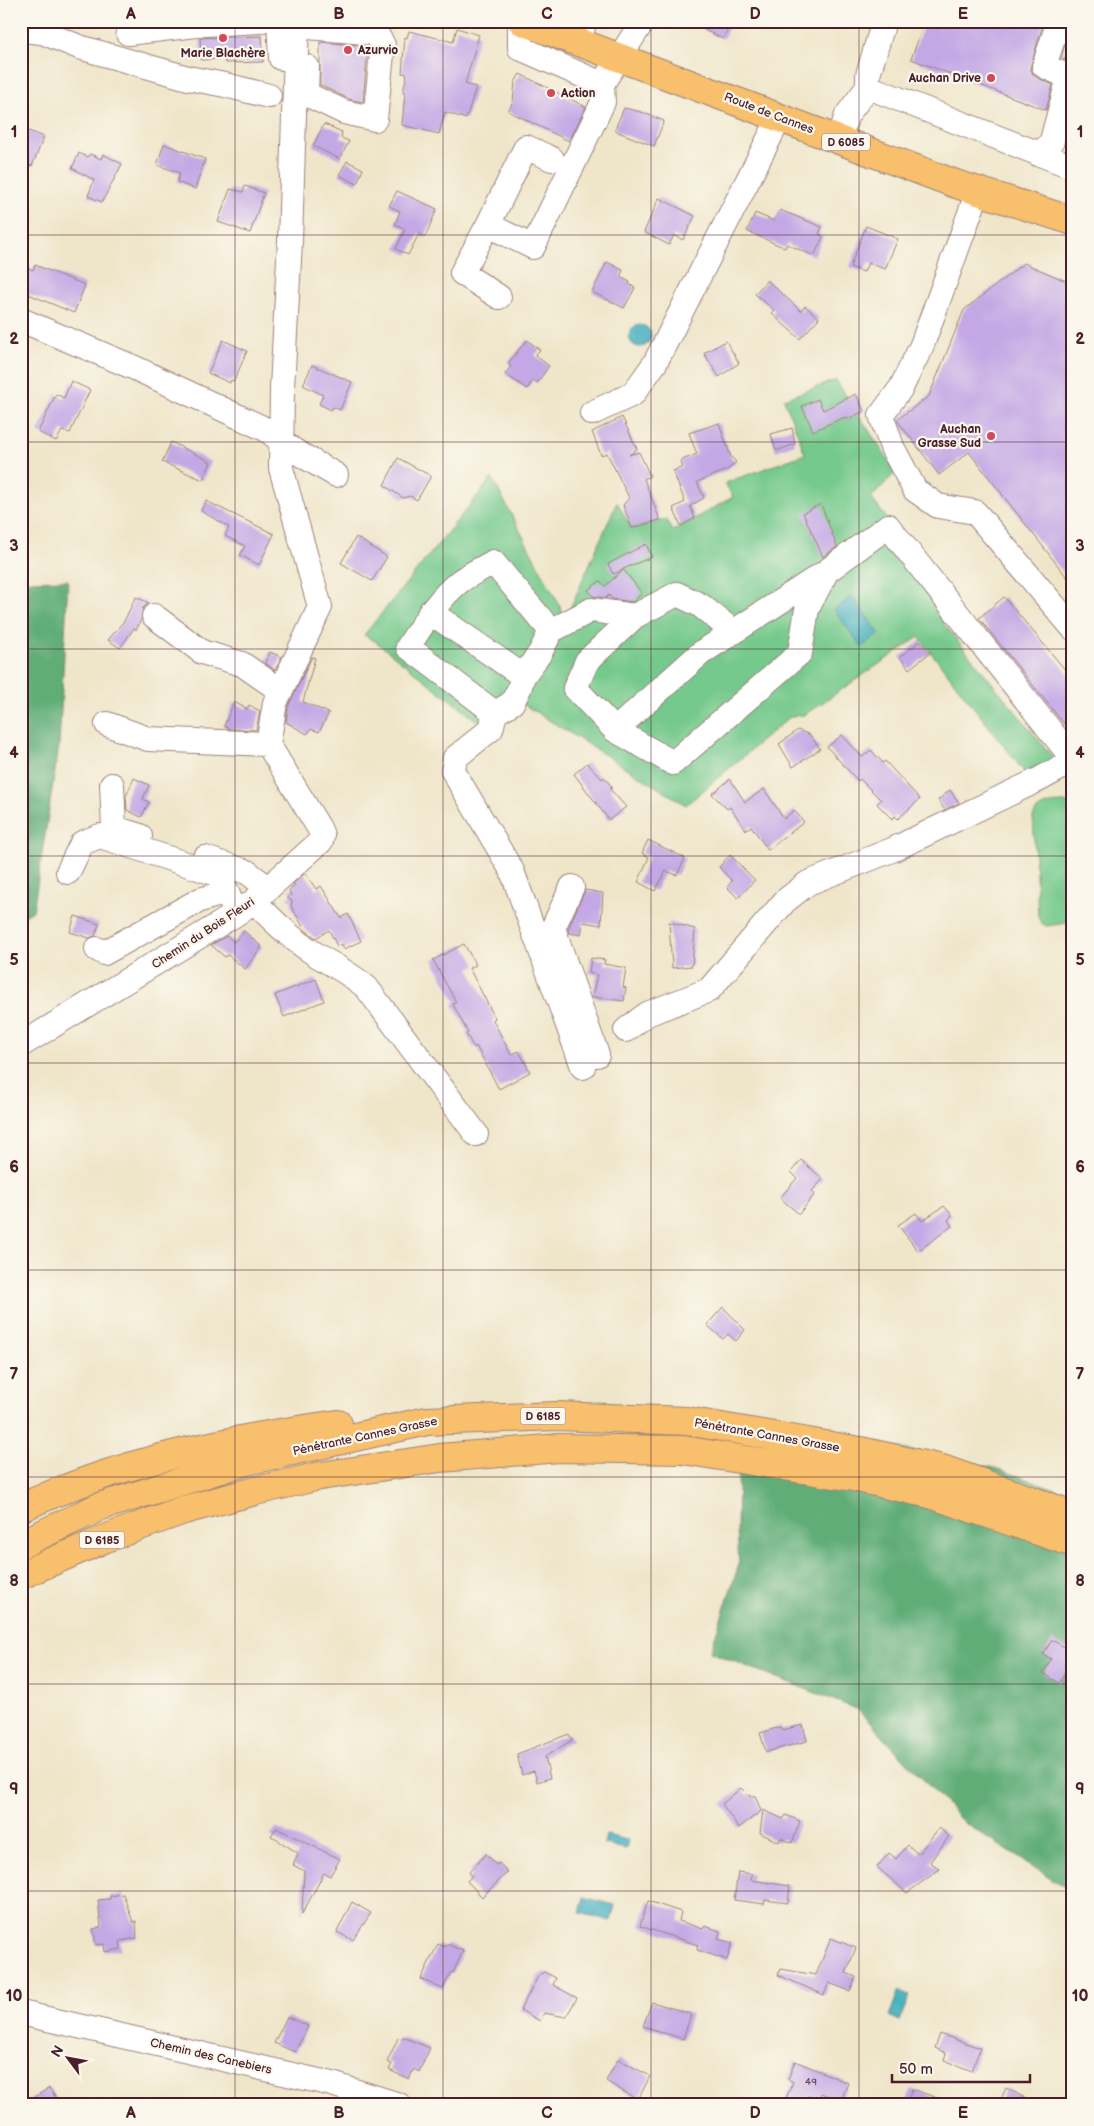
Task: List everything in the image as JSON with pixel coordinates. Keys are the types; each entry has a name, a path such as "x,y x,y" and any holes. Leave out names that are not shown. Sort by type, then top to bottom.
{"main road":[{"name":"Route de Cannes","path":"521,21 582,32 621,57 978,191 1073,221"},
{"name":"Pénétrante Cannes Grasse","path":"21,1544 99,1508 247,1461 427,1421 557,1416 687,1421 860,1451 942,1469 1073,1515"},
{"path":"21,1508 56,1492 100,1477 151,1461 204,1448 261,1436 360,1421 427,1421"},
{"name":"D 6185","path":"21,1575 104,1538 184,1510 320,1476 440,1458 559,1448 683,1450 852,1477 930,1494 1073,1543"},
{"path":"21,1592 47,1578 104,1538"}],"street":[{"path":"128,33 205,23 260,21"},
{"path":"278,21 281,58"},
{"path":"521,21 520,48 602,84"},
{"path":"488,226 533,247 596,117 602,102 602,84 643,21"},
{"path":"839,139 847,115 868,87 868,74 884,21"},
{"path":"1045,149 1069,77 1044,66 1059,21"},
{"path":"304,23 377,27 383,44 375,119 344,112 306,94 304,23"},
{"path":"107,724 148,740 268,744 278,697 320,607 281,468 304,23"},
{"path":"36,27 79,47 188,78 269,96"},
{"path":"868,87 1045,149 1073,167"},
{"path":"592,413 633,394 655,364 780,117"},
{"path":"1045,149 1073,130"},
{"path":"499,297 462,273 488,226 526,147 552,159"},
{"path":"978,191 922,345 901,388 881,415 892,447 915,490 938,506 975,512 1073,628"},
{"path":"21,320 143,372 267,430 336,475"},
{"path":"615,730 701,653 827,571 888,526 1073,760 1040,779 892,850 808,883 785,901 709,990 647,1014 626,1030"},
{"path":"495,712 408,648 430,612 461,581 493,562 551,631"},
{"path":"734,632 700,605 677,594 635,616 588,661 574,688 615,730 673,763 800,653 807,609 827,571"},
{"path":"572,887 553,928 590,1061 512,871 453,771 455,758 491,729 495,712 512,703 519,689 522,676 540,653 551,631 591,610 635,616"},
{"path":"430,612 522,676"},
{"path":"154,616 202,652 242,664 278,697"},
{"name":"Chemin du Bois Fleuri","path":"21,1045 253,901 321,841 322,835 268,744"},
{"path":"112,785 114,828 247,872 253,901"},
{"path":"68,872 82,843 100,836 220,875 227,892"},
{"path":"97,949 104,953 200,900 227,892 253,901 281,929 309,950 352,975 367,988 476,1134"},
{"name":"Chemin des Canebiers","path":"21,2013 332,2084 399,2105"}],"green space":[{"path":"836,380 896,472 871,498 959,611 943,623 1057,762 1029,778 919,637 804,715 791,716 686,805 518,701 486,728 375,641 364,635 492,478 566,618 617,502 632,529 666,519 672,531 733,497 725,483 805,454 784,399"},
{"path":"68,580 59,746 33,911 21,918 21,581"},
{"path":"1073,802 1073,922 1047,926 1041,923 1038,916 1033,817 1039,808 1044,806"},
{"path":"740,1415 995,1468 1073,1495 1073,1892 964,1823 857,1709 710,1652 739,1564 737,1530"}],"water":[{"path":"640,325 648,328 651,336 648,344 640,347 632,344 629,336 632,328"},
{"path":"852,596 879,633 862,647 834,610"},
{"path":"606,1835 628,1840 626,1849 604,1844"},
{"path":"584,1897 615,1905 611,1921 580,1913"},
{"path":"899,1990 910,1995 900,2021 889,2016"}],"building":[{"path":"686,21 732,21 723,39"},
{"name":"Auchan Drive","path":"925,21 1044,21 1030,68 1038,78 1053,85 1046,110 911,59"},
{"path":"1072,21 1073,40 1065,60 1061,58"},
{"path":"457,28 479,35 465,84 476,87 466,119 445,112 439,134 402,125 405,93 403,92 407,74 402,73 405,37 407,38 409,31 453,42"},
{"path":"262,36 263,62 225,63 225,59 201,60 200,38"},
{"path":"320,42 368,46 363,102 349,99 320,85"},
{"path":"520,74 586,107 569,141 508,111 513,102 515,82"},
{"path":"624,108 664,121 654,146 618,132 615,129"},
{"path":"324,124 342,132 341,138 349,141 340,159 313,146"},
{"path":"21,128 44,137 32,166 21,162"},
{"path":"164,144 205,159 195,189 177,182 180,173 157,165"},
{"path":"79,153 87,157 90,154 101,159 103,154 122,164 102,202 88,196 94,180 72,168"},
{"path":"347,161 363,169 357,184 339,175"},
{"path":"245,186 264,193 250,233 218,222 230,189 243,192"},
{"path":"397,191 437,209 425,237 419,234 408,255 396,249 405,229 395,224 400,211 389,206"},
{"path":"659,198 695,216 683,240 674,235 669,245 644,232"},
{"path":"780,210 822,227 819,234 823,237 814,256 787,244 785,248 747,231 755,213 774,221"},
{"path":"866,226 898,239 885,269 868,263 864,272 850,267"},
{"path":"607,262 623,270 620,277 630,282 629,284 635,288 624,308 592,292"},
{"name":"Auchan Grasse Sud","path":"1024,263 1073,284 1073,585 969,452 939,475 897,420 929,396 964,310"},
{"path":"21,265 33,270 35,265 85,285 74,313 21,291"},
{"path":"767,280 801,311 805,306 819,318 800,339 772,314 775,311 755,294"},
{"path":"223,340 247,351 234,381 231,380 230,383 208,373"},
{"path":"527,340 540,350 535,355 549,366 537,383 533,380 527,389 505,374 511,366 508,363"},
{"path":"726,341 739,363 719,377 704,353"},
{"path":"312,365 352,382 340,410 333,407 331,410 319,404 323,395 303,385"},
{"path":"71,381 90,390 70,433 62,431 56,441 38,432 56,394 64,398"},
{"path":"856,394 864,411 846,420 845,417 813,431 802,406 818,399 823,410"},
{"path":"622,417 637,449 629,455 639,452 650,476 644,479 660,520 632,528 623,505 629,498 607,453 601,455 592,432"},
{"path":"719,423 731,457 736,462 727,470 697,482 704,498 690,506 695,518 681,526 673,508 685,502 673,471 683,467 680,461 697,454 689,433"},
{"path":"792,428 795,444 776,451 771,434"},
{"path":"171,442 211,462 203,480 162,462"},
{"path":"398,458 431,476 417,500 410,496 403,498 384,485"},
{"path":"206,501 274,534 259,565 240,555 245,546 225,536 229,527 201,511"},
{"path":"821,504 837,547 823,557 803,513"},
{"path":"356,537 387,557 372,581 341,563"},
{"path":"646,544 652,557 623,569 642,593 633,602 612,599 609,595 606,598 593,596 588,590 600,581 605,586 623,570 613,574 608,564"},
{"path":"136,597 149,603 143,608 141,620 136,630 134,628 120,648 108,640 124,621"},
{"path":"1004,597 1073,679 1073,735 979,618"},
{"path":"920,641 930,653 909,669 900,657"},
{"path":"270,652 282,657 275,670 265,663"},
{"path":"312,657 315,658 303,702 329,713 319,732 311,729 307,734 286,722 288,707"},
{"path":"234,702 247,709 249,705 260,711 256,730 229,729 224,726"},
{"path":"798,730 810,735 820,749 793,767 779,744"},
{"path":"842,735 862,757 871,750 883,763 885,761 920,799 898,819 895,816 892,819 877,804 881,800 860,779 858,781 827,747"},
{"path":"587,763 602,779 604,777 612,787 610,789 626,807 609,820 574,774"},
{"path":"134,778 149,785 143,799 149,802 141,817 127,810 126,796"},
{"path":"730,779 745,802 764,789 784,819 794,810 804,822 768,850 751,826 746,830 730,807 727,809 712,794"},
{"path":"950,790 959,803 945,810 938,800"},
{"path":"648,840 685,858 677,875 666,871 655,891 638,882 649,857 642,853"},
{"path":"730,855 755,880 738,898 727,887 732,881 719,867"},
{"path":"305,873 316,889 321,886 341,918 348,914 361,941 344,949 342,944 337,946 329,930 316,938 305,930 291,906 292,901 287,898 291,895 289,890 295,886 293,884"},
{"path":"585,890 603,893 601,925 583,922 581,935 569,933 568,929"},
{"path":"75,916 99,924 95,936 89,938 70,932"},
{"path":"669,922 695,929 692,966 672,968"},
{"path":"244,931 262,947 245,969 228,955 225,957 211,945 227,936 234,942"},
{"path":"464,944 476,965 469,968 495,1018 493,1020 511,1055 519,1051 530,1072 499,1089 476,1046 474,1048 466,1034 468,1033 453,1004 456,1002 433,960"},
{"path":"591,958 605,960 604,964 626,968 623,987 626,988 624,1001 592,997 597,975 589,973"},
{"path":"316,979 324,1001 284,1017 275,995"},
{"path":"801,1160 823,1179 812,1191 815,1194 799,1214 780,1198 797,1178 791,1172"},
{"path":"944,1206 952,1215 948,1220 952,1226 918,1251 898,1225 916,1213 922,1221"},
{"path":"723,1307 745,1330 736,1341 728,1334 723,1339 707,1325"},
{"path":"1052,1640 1073,1652 1073,1661 1059,1683 1043,1673 1051,1659 1043,1654"},
{"path":"803,1725 807,1741 766,1752 760,1733 780,1727 782,1730"},
{"path":"569,1734 572,1740 545,1757 550,1778 537,1782 534,1771 522,1775 517,1754"},
{"path":"741,1788 749,1796 755,1796 761,1811 739,1828 722,1804"},
{"path":"763,1810 783,1819 786,1815 800,1821 792,1843 781,1838 779,1842 760,1833"},
{"path":"276,1828 340,1859 330,1876 324,1873 302,1914 304,1871 293,1865 298,1853 271,1836"},
{"path":"939,1828 949,1836 930,1862 940,1869 907,1893 877,1867 889,1853 896,1859 908,1845 918,1854"},
{"path":"486,1854 496,1865 499,1863 508,1872 482,1897 467,1881 472,1876 469,1872"},
{"path":"738,1872 752,1874 751,1880 790,1886 788,1903 765,1900 764,1904 734,1900"},
{"path":"123,1894 133,1922 136,1921 137,1938 120,1941 121,1949 105,1952 104,1944 96,1945 93,1929 101,1927 98,1900 110,1899 110,1896"},
{"path":"648,1901 681,1912 679,1921 703,1929 705,1926 720,1931 718,1939 732,1943 727,1960 697,1950 698,1945 640,1926"},
{"path":"352,1902 371,1913 353,1940 337,1932"},
{"path":"831,1938 856,1948 846,1973 856,1977 850,1991 829,1983 824,1995 778,1975 780,1969 816,1975"},
{"path":"438,1944 445,1947 447,1944 463,1951 443,1989 421,1979"},
{"path":"544,1972 556,1978 553,1985 577,1998 566,2017 544,2013 540,2021 520,2010 539,1975"},
{"path":"652,2002 691,2014 683,2039 643,2026"},
{"path":"287,2017 308,2026 295,2052 274,2043"},
{"path":"940,2034 980,2048 972,2071 944,2060 946,2053 935,2048"},
{"path":"403,2037 430,2048 419,2072 414,2069 409,2079 389,2070 392,2064 387,2062 398,2038 402,2039"},
{"path":"618,2059 650,2076 638,2100 606,2081"},
{"path":"795,2061 848,2083 841,2101 821,2093 818,2100 808,2096 804,2105 783,2105 793,2082 788,2079"},
{"path":"49,2088 61,2105 22,2105"},
{"path":"1006,2088 1039,2105 1008,2105 1000,2101"},
{"path":"912,2089 951,2103 951,2105 906,2105"}],"place":[{"name":"Marie Blachère","path":"223,38"},
{"name":"Azurvio","path":"348,50"},
{"name":"Auchan Drive","path":"991,78"},
{"name":"Action","path":"551,93"},
{"name":"Auchan Grasse Sud","path":"991,436"}]}
